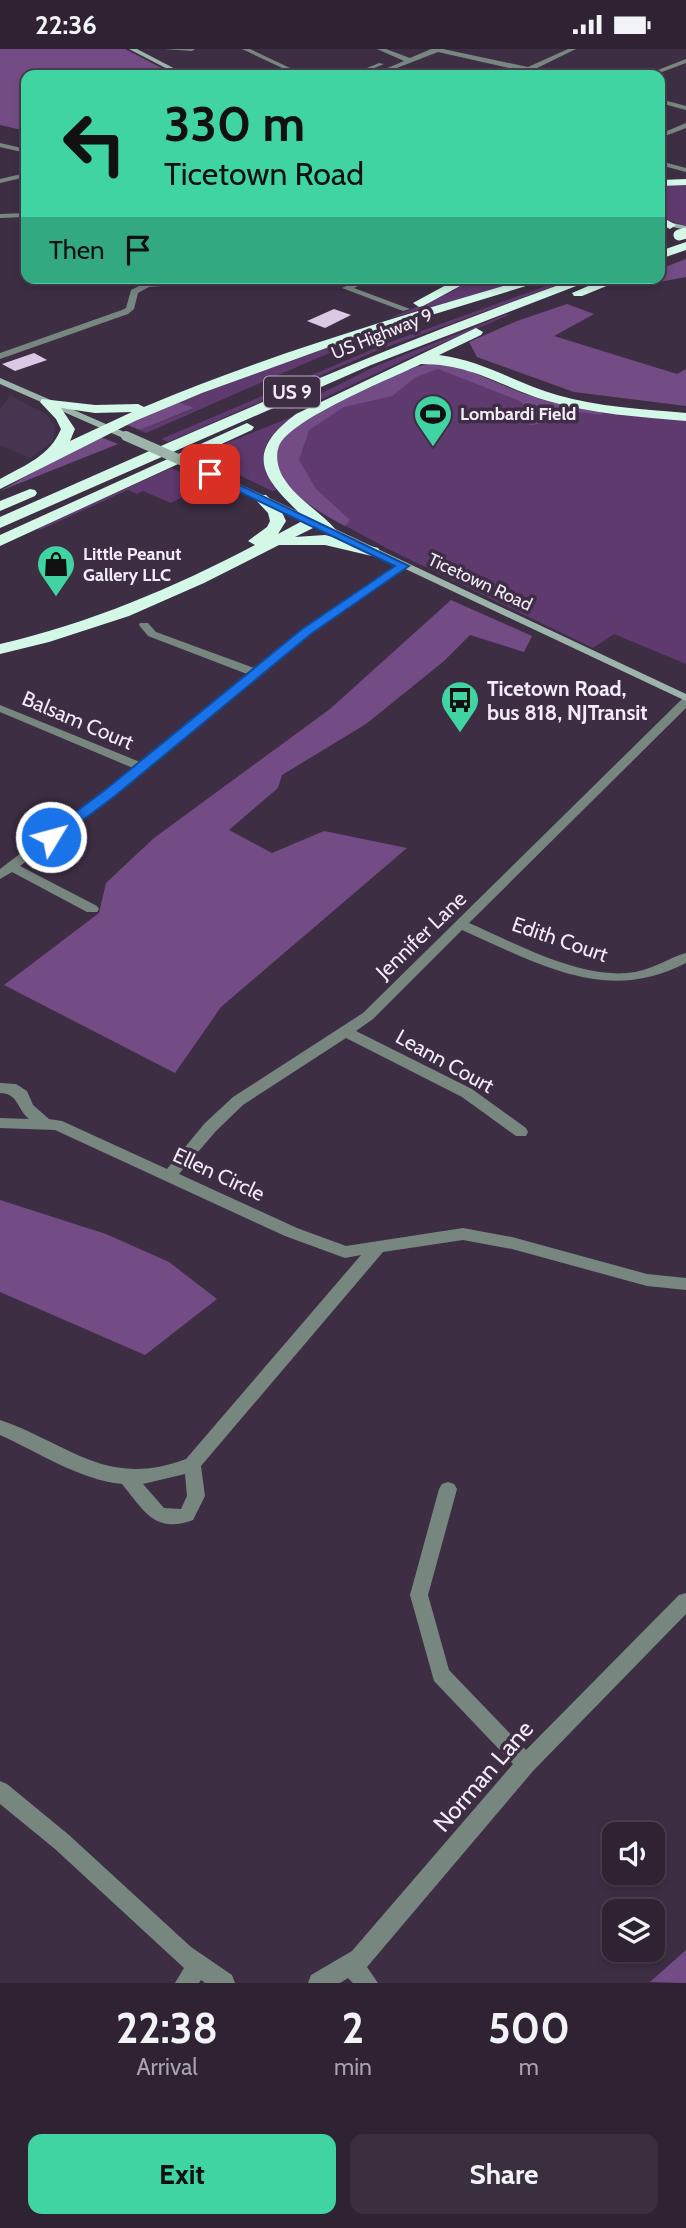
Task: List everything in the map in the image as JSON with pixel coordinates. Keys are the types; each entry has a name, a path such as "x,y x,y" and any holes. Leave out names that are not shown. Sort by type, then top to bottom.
{"highway":[{"path":"665,181 686,180"},
{"path":"665,247 676,230"},
{"path":"665,263 686,256"},
{"path":"341,339 457,284"},
{"path":"0,485 106,428 175,399 341,339 526,284"},
{"name":"US Highway 9","path":"364,347 537,284"},
{"name":"US Highway 9","path":"0,523 336,373 434,334 574,284"},
{"path":"0,541 190,462 473,333 604,284"},
{"path":"473,333 459,344 458,349 463,355 546,390 583,398 686,411"},
{"path":"190,462 434,334"},
{"path":"409,363 429,359 450,360 558,400 686,417"},
{"name":"US 9","path":"0,506 289,379"},
{"path":"328,530 277,483 269,463 270,453 277,437 291,423 355,389"},
{"path":"47,402 95,409 125,409 175,399"},
{"path":"47,402 62,417 68,429 63,442 48,458"},
{"path":"0,640 112,610 260,539 273,530 278,521 275,511 261,498"},
{"path":"0,649 64,634 119,617 165,598 312,522"},
{"path":"265,547 288,541 315,539 372,551"}],"street":[{"path":"132,49 174,70"},
{"path":"167,49 188,50"},
{"path":"245,49 291,70"},
{"path":"380,49 411,61"},
{"path":"388,70 437,49 534,70"},
{"path":"529,69 573,49"},
{"path":"662,70 686,61"},
{"path":"367,70 383,64 397,67"},
{"path":"665,102 686,108"},
{"path":"665,134 686,125"},
{"path":"0,145 21,150"},
{"path":"665,164 686,170"},
{"path":"0,181 21,176"},
{"path":"0,216 21,215"},
{"path":"0,356 125,312 130,309 134,292 147,285 160,284"},
{"path":"356,284 346,288 406,309"},
{"name":"Ticetown Road","path":"0,381 190,462 686,700"},
{"path":"92,909 6,871 141,767 306,631 403,566"},
{"path":"144,625 152,634 256,673"},
{"name":"Jennifer Lane","path":"169,1176 234,1104 266,1080 346,1032 374,1009 462,925 686,700"},
{"name":"Balsam Court","path":"0,708 141,767"},
{"name":"Edith Court","path":"462,925 559,965 600,978 640,977 673,967 686,957"},
{"name":"Leann Court","path":"346,1032 467,1093 521,1132"},
{"path":"0,1088 10,1088 22,1095 26,1108 45,1124"},
{"name":"Ellen Circle","path":"0,1123 57,1125 291,1232 345,1252 463,1234 553,1254 647,1280 686,1283"},
{"path":"0,1427 107,1474 127,1477 174,1471 192,1464 378,1247"},
{"path":"127,1477 159,1515 174,1518 187,1515 196,1496 192,1464"},
{"path":"448,1489 419,1595 441,1675 526,1764"},
{"name":"Norman Lane","path":"319,1983 360,1959 526,1764 686,1601"},
{"path":"0,1791 62,1842 183,1955 192,1974 224,1983"},
{"path":"351,1965 367,1983"}],"shaded area":[{"path":"0,49 125,49 165,70 21,70 21,130 0,125"},
{"path":"686,184 686,226 665,220 665,185"},
{"path":"686,259 686,277 665,281 665,267"},
{"path":"464,284 513,284 388,319"},
{"path":"551,284 560,284 376,351 168,442 161,439 385,344"},
{"path":"567,304 594,314 554,336 677,374 686,369 686,406 574,392 477,357 469,342 517,321"},
{"path":"509,315 315,402 288,410 376,366"},
{"path":"419,318 315,359 146,433 140,430 193,409 178,402 369,332"},
{"path":"433,363 555,404 686,419 686,664 614,634 593,648 390,550 320,512 297,493 288,432"},
{"path":"433,363 467,370 524,394 554,403 596,409 603,415 550,409 545,423 531,425 518,420 526,407 520,401 438,369 416,377 392,396 344,407 309,430 299,460 316,489 350,520 345,526 311,506 291,488 278,466 276,453 286,434 314,414 356,391"},
{"path":"10,395 46,414 55,426 52,442 30,458 0,445 0,410"},
{"path":"178,402 194,408 140,430 125,424"},
{"path":"314,408 277,431 264,450 268,475 277,490 272,491 197,455"},
{"path":"98,436 118,444 0,491"},
{"path":"171,468 204,482 205,485 171,503 143,491 137,494 128,490 40,530 37,529"},
{"path":"451,600 532,636 524,652 470,635 444,661 366,724 282,775 278,788 229,830 272,853 324,831 407,848 221,1007 175,1073 4,985 99,913 106,883 154,838 330,709"},
{"path":"0,1200 106,1234 169,1262 217,1299 145,1355 0,1292"},
{"path":"686,1950 686,1983 650,1982"}],"building":[{"path":"334,309 351,315 325,328 307,321"},
{"path":"34,353 47,360 15,371 2,364"}],"place":[{"name":"Lombardi Field","path":"433,448"},
{"name":"Little Peanut Gallery LLC","path":"56,598"},
{"name":"Ticetown Road, bus 818, NJTransit","path":"460,734"}],"route":[{"path":"51,837 110,793 306,631 403,566 210,474"}]}
